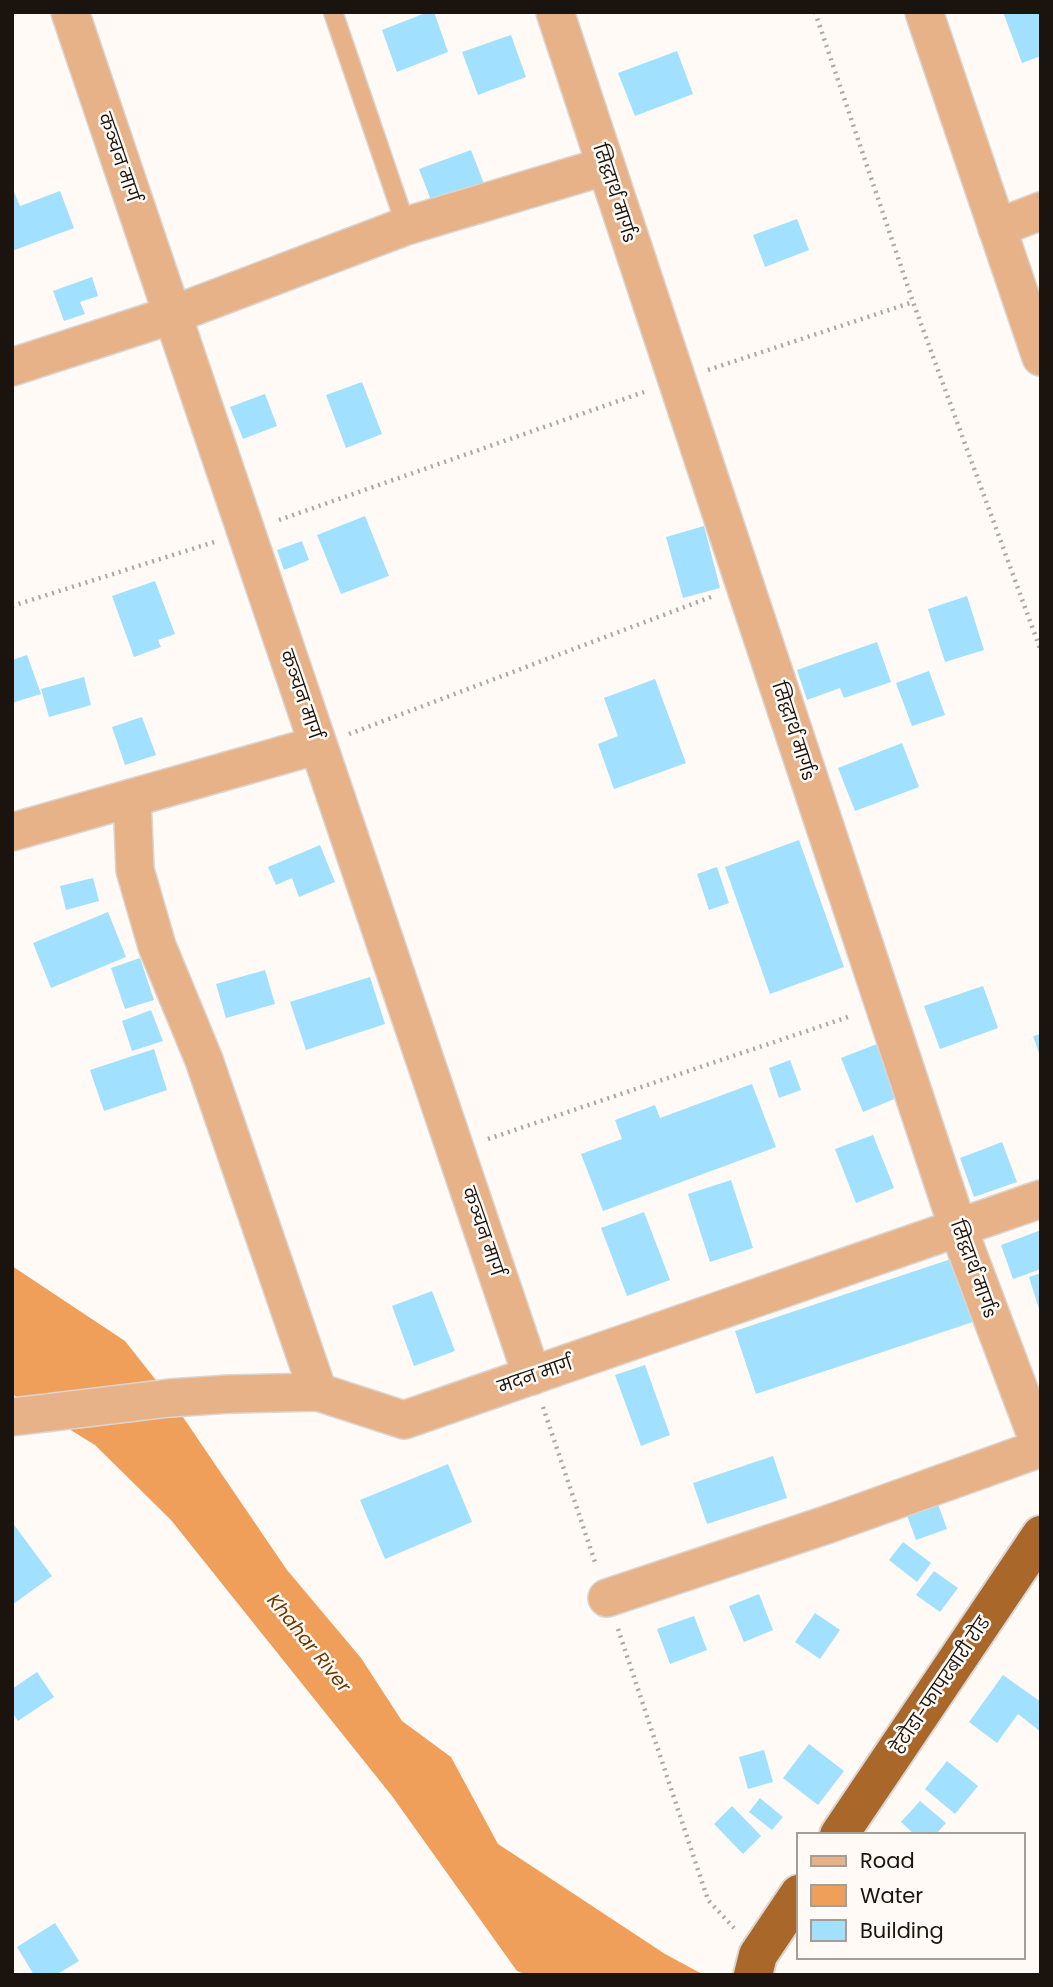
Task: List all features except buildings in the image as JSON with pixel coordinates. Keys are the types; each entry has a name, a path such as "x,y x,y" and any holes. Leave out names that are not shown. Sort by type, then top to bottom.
{"highway":[{"name":"हेटौडा-फापरबारी रोड","path":"840,1833 1041,1535"},
{"path":"756,1965 797,1897"}],"street":[{"name":"कञ्चन मार्ग","path":"70,12 533,1376"},
{"name":"सिद्धार्थ मार्गs","path":"555,12 958,1228 1041,1448"},
{"path":"925,12 1041,356"},
{"path":"12,367 172,315 406,226 606,166"},
{"path":"998,228 1041,211"},
{"path":"12,832 318,745"},
{"path":"132,798 135,870 158,946 204,1060 318,1392"},
{"name":"मदन मार्ग","path":"12,1417 170,1398 318,1392 404,1420 1041,1199"},
{"path":"607,1598 826,1525 1041,1448"}],"lane":[{"path":"332,12 406,226"}],"path":[{"path":"816,12 913,302 1041,650"},
{"path":"12,606 246,532 677,381 913,302"},
{"path":"318,745 745,584"},
{"path":"456,1150 885,1005"},
{"path":"533,1376 708,1900 756,1965"}],"water":[{"name":"Khahar River","path":"12,1266 125,1341 170,1398 287,1570 361,1658 402,1721 451,1757 498,1844 665,1954 704,1975 527,1975 517,1971 392,1796 171,1520 95,1445 12,1394"}]}
